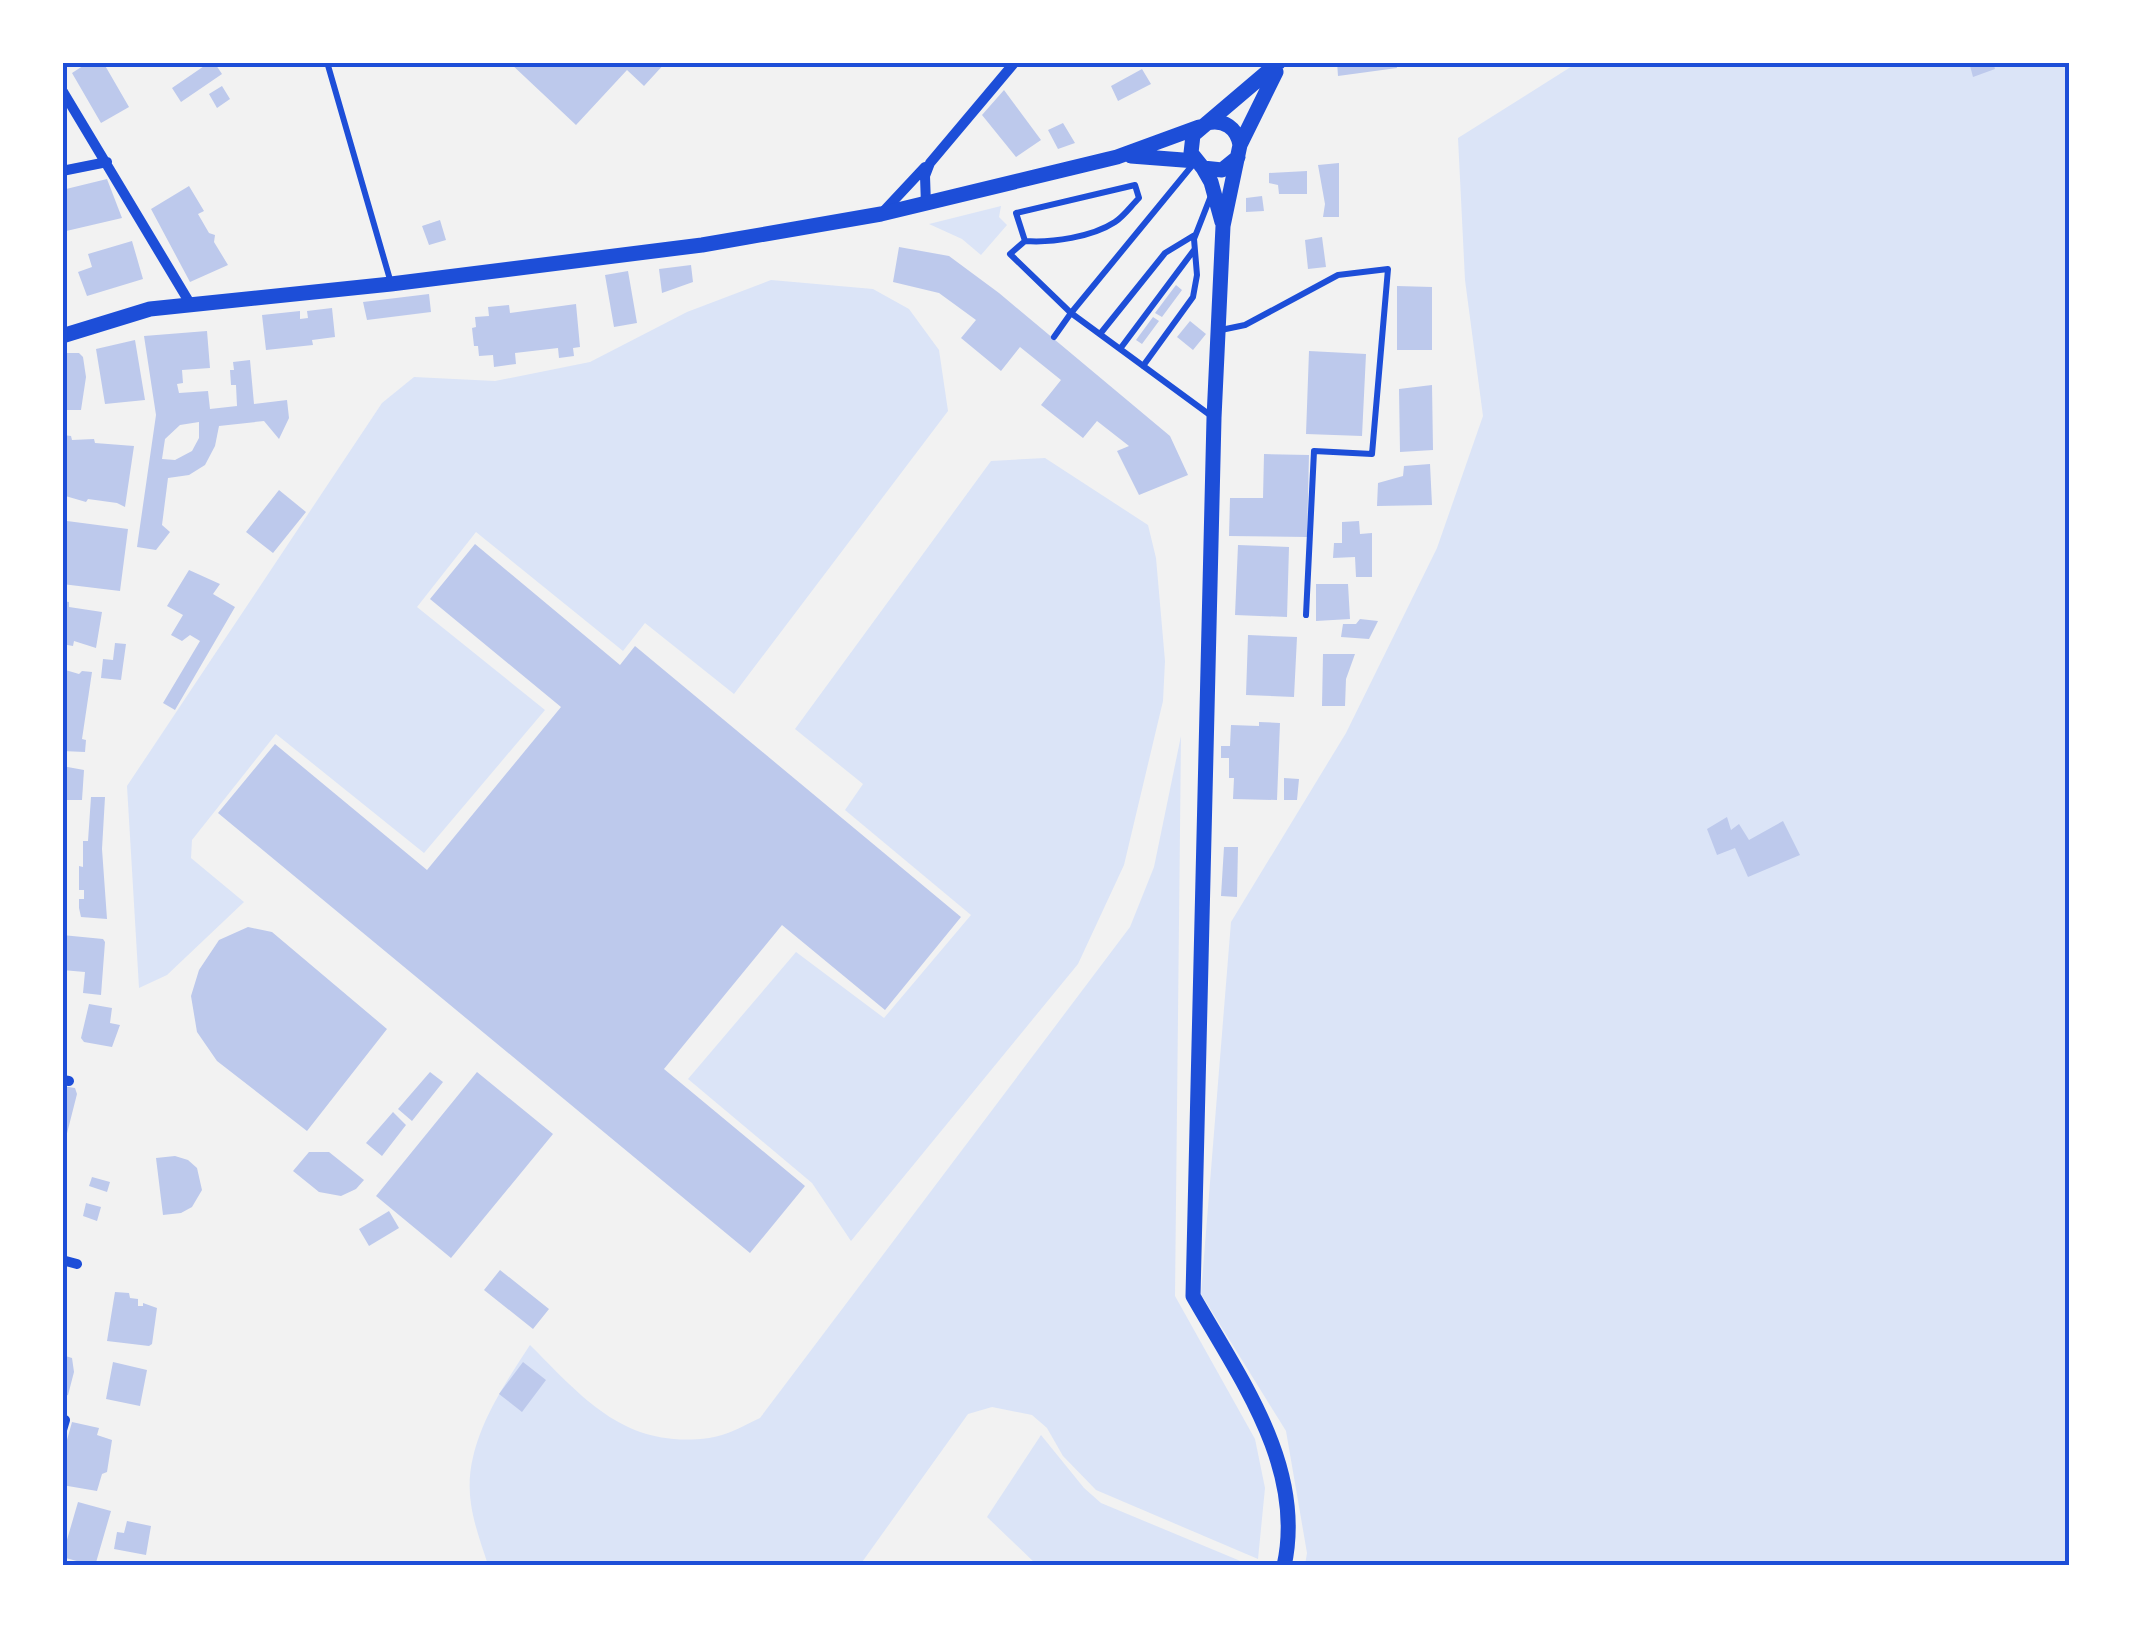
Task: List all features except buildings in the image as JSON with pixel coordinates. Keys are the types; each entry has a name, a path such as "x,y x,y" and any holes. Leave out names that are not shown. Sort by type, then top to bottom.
{"street":[{"path":"881,214 930,163 1015,62"},
{"path":"1223,226 1213,191 1190,144 1203,125 1280,62"},
{"path":"1280,62 1239,151 1223,226 1214,418 1193,1296 1257,1410 1280,1464 1288,1526 1284,1566"},
{"path":"62,90 191,304"},
{"path":"62,336 150,309 702,245 881,214 1117,157 1216,122 1230,126 1239,151"},
{"path":"1117,157 1222,170 1239,151"},
{"path":"62,170 106,162"},
{"path":"926,205 925,176 930,163"},
{"path":"62,1260 76,1264"},
{"path":"62,1419 66,1420 62,1430"}],"lane":[{"path":"328,62 391,284"},
{"path":"1054,337 1199,165"},
{"path":"1025,241 1016,213 1135,185 1139,198 1119,220 1104,228 1043,242 1025,241 1010,254 1071,314 1214,418"},
{"path":"1143,366 1193,297 1197,275 1194,236 1213,191"},
{"path":"1100,334 1166,253 1194,236"},
{"path":"1120,349 1194,249"},
{"path":"1218,331 1245,325 1338,275 1388,269 1372,454 1314,451 1306,615"}],"shaded area":[{"path":"1577,63 2069,63 2069,1565 1305,1565 1307,1553 1286,1431 1201,1294 1231,922 1346,733 1437,548 1483,416 1465,280 1458,138"},
{"path":"1001,206 999,217 1007,225 981,255 962,239 929,224"},
{"path":"771,280 873,289 909,309 939,350 948,411 734,694 645,623 623,651 476,532 417,607 545,710 424,853 276,734 192,840 191,858 244,902 167,975 139,988 127,786 382,403 414,377 495,381 590,362 687,312"},
{"path":"1045,458 1148,525 1156,558 1165,661 1163,701 1124,865 1078,964 851,1241 812,1183 688,1079 796,952 884,1018 971,915 845,810 863,784 795,729 991,461"},
{"path":"1181,736 1175,1296 1255,1439 1265,1488 1258,1559 1096,1490 1063,1456 1047,1428 1032,1415 992,1407 968,1414 860,1565 488,1565 471,1504 472,1461 486,1420 530,1345 608,1416 653,1436 709,1438 760,1418 1130,927 1154,867"},
{"path":"1041,1435 1101,1503 1250,1565 1037,1565 987,1517"}]}
